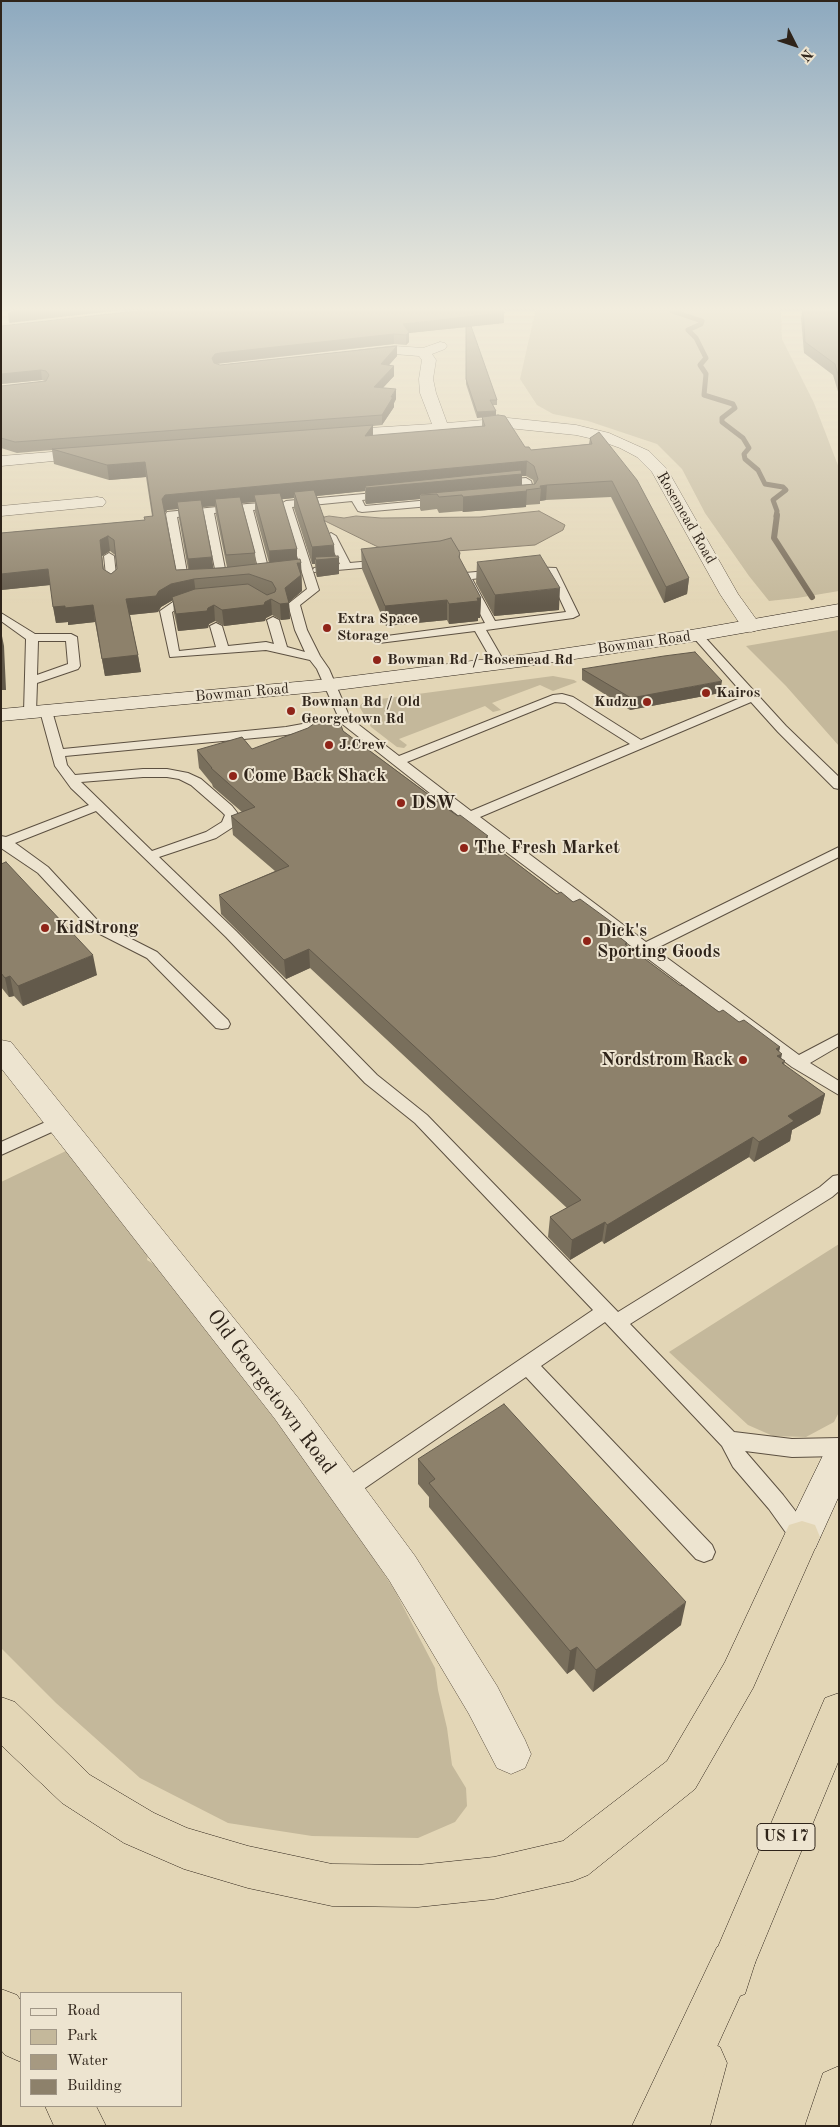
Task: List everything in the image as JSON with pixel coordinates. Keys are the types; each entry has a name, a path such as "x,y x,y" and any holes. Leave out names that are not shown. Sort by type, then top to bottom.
{"highway":[{"path":"1,1716 76,1789 139,1828 184,1848 248,1867 332,1885 418,1886 494,1878 512,1874 573,1860 681,1775 739,1675 802,1537"},
{"name":"US 17","path":"686,2126 733,1963 839,1712"},
{"path":"656,2126 733,1963"},
{"path":"1,2010 20,2038"},
{"path":"829,2126 839,2089"},
{"path":"69,2107 82,2126"}],"street":[{"path":"434,407 441,426"},
{"name":"Rosemead Road","path":"318,436 441,426 508,423 559,427 602,436 643,454 659,469 729,594 751,626"},
{"path":"1,461 109,453"},
{"path":"1,510 97,502"},
{"name":"Bowman Road","path":"1,715 329,685 697,635 839,610"},
{"name":"Old Georgetown Road","path":"1,1049 287,1409 407,1576 483,1700 512,1754"},
{"path":"802,1537 839,1458"}],"lane":[{"path":"488,485 526,481 530,495 510,497"},
{"path":"208,510 217,579 183,582 170,514 208,510 247,508 393,494"},
{"path":"355,498 362,509 451,502"},
{"path":"286,504 303,571 313,590 294,604 301,630 314,657 323,669 345,720 644,949 798,1063 839,1089"},
{"path":"247,508 265,575"},
{"path":"331,536 347,567"},
{"path":"108,556 112,585"},
{"path":"303,571 393,561"},
{"path":"379,640 570,617 573,615 552,570 465,576 492,626"},
{"path":"208,599 177,604 166,611 174,655 266,646 314,657"},
{"path":"1,616 32,638 71,637 74,666 31,681"},
{"path":"273,620 281,648"},
{"path":"216,626 223,650"},
{"path":"479,627 499,663"},
{"path":"697,635 814,762 839,785"},
{"path":"32,638 31,681 38,712 61,766 71,779 231,934 371,1079 421,1119 729,1440 740,1461 776,1502 802,1537"},
{"path":"469,816 753,697"},
{"path":"397,761 553,699 562,698 569,700 640,745"},
{"path":"57,753 286,731 345,720"},
{"path":"71,779 143,773 167,773 183,776 196,782 232,815 228,824 211,835 150,856"},
{"path":"2,842 97,806"},
{"path":"2,842 20,852 43,870 95,926 152,955 222,1024"},
{"path":"644,949 837,854"},
{"path":"798,1063 839,1039"},
{"path":"1,1149 59,1122"},
{"path":"345,1490 528,1366 826,1192 839,1181"},
{"path":"528,1366 704,1552"},
{"path":"729,1440 792,1448 839,1447"}],"green space":[{"path":"541,407 816,407 839,468 839,591 769,601 705,513 682,469 657,444 588,421 553,414"},
{"path":"839,630 839,746 786,686 746,646"},
{"path":"553,676 577,682 553,691 540,685 492,703 501,710 493,712 485,706 399,739 407,745 404,748 397,747 371,727 359,706 365,701"},
{"path":"66,1151 148,1254 147,1260 157,1266 335,1498 395,1591 435,1668 452,1765 466,1788 467,1806 455,1822 418,1838 312,1836 228,1823 140,1778 56,1703 1,1648 1,1182"},
{"path":"839,1244 839,1412 834,1422 806,1437 773,1436 748,1425 669,1352"}],"water":[{"path":"539,511 565,525 563,530 535,545 443,552 404,552 378,547 323,520 324,517 329,516 344,518 356,516 381,518 480,517"}],"building":[{"path":"1,407 387,407 382,415 15,442 1,438"},
{"path":"475,407 494,407 496,411 477,412"},
{"path":"505,416 525,447 529,447 531,450 592,444 590,438 599,432 637,480 689,578 666,587 612,481 547,485 527,491 463,497 462,495 439,497 437,494 420,494 535,484 538,479 534,466 527,461 165,495 162,499 176,570 221,568 300,559 301,563 297,563 301,575 285,588 289,603 280,604 271,599 265,602 264,605 222,610 214,605 208,608 207,611 176,614 172,597 195,589 248,584 267,595 275,592 276,589 272,582 249,574 194,579 171,584 159,591 156,596 126,599 138,655 102,659 93,605 65,608 65,606 53,607 48,569 1,574 1,533 145,520 144,517 153,516 145,462 107,465 52,449 373,425 365,436 485,426 482,417","holes":["108,536 114,540 117,569 111,574 103,569 100,540"]},
{"path":"521,470 522,474 366,488 365,486"},
{"path":"314,490 334,545 312,547 294,492"},
{"path":"280,493 297,549 269,551 254,495"},
{"path":"240,497 255,553 226,555 215,499"},
{"path":"201,500 212,557 188,559 177,502"},
{"path":"451,538 481,598 477,598 478,601 449,604 447,600 385,606 361,549 440,541"},
{"path":"540,555 560,588 495,595 477,562"},
{"path":"338,556 339,558 316,560 315,557"},
{"path":"1,636 2,673 1,673"},
{"path":"695,652 722,681 631,698 582,669 664,656"},
{"path":"330,719 340,722 343,731 452,812 458,816 460,815 488,836 486,837 493,842 490,843 557,894 561,892 573,902 580,899 621,929 613,932 627,943 625,944 681,986 719,1012 723,1010 739,1022 744,1020 780,1047 776,1049 782,1054 777,1056 785,1061 782,1063 825,1094 788,1116 794,1121 759,1142 753,1137 607,1225 605,1222 572,1240 550,1217 581,1200 309,949 284,960 219,895 289,866 231,816 255,807 211,768 197,750 242,737 252,749 308,728 319,720"},
{"path":"6,862 93,955 18,986 10,976 5,978 1,973 1,864"},
{"path":"504,1404 686,1602 596,1670 577,1647 570,1651 429,1483 435,1479 418,1459"}],"waterway":[{"path":"735,407 722,418 722,422 743,438 749,448 744,454 745,459 758,470 765,484 783,487 786,490 773,500 777,511 776,516"},
{"path":"777,515 774,538 812,597"}],"place":[{"name":"Extra Space Storage","path":"327,628"},
{"name":"Bowman Rd / Rosemead Rd","path":"377,660"},
{"name":"Kairos","path":"706,693"},
{"name":"Kudzu","path":"647,702"},
{"name":"Bowman Rd / Old Georgetown Rd","path":"291,711"},
{"name":"J.Crew","path":"329,745"},
{"name":"Come Back Shack","path":"233,776"},
{"name":"DSW","path":"401,803"},
{"name":"The Fresh Market","path":"464,848"},
{"name":"KidStrong","path":"45,928"},
{"name":"Dick's Sporting Goods","path":"587,941"},
{"name":"Nordstrom Rack","path":"743,1060"}]}
